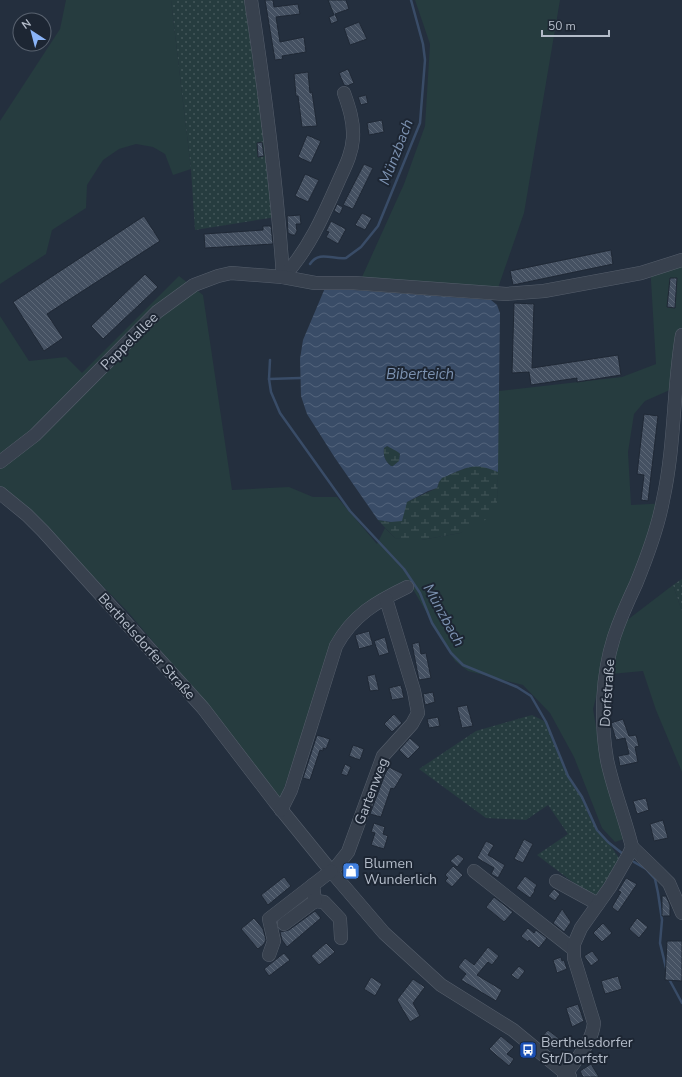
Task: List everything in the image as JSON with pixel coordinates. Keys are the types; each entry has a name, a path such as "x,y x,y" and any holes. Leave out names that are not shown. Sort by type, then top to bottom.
{"street":[{"path":"251,0 262,69 279,215 283,276"},
{"path":"283,276 293,266 313,234 351,154 353,136 351,116 344,93"},
{"name":"Pappelallee","path":"0,462 35,435 157,312 194,285 218,276 231,273 283,276 315,282 354,283 506,294 544,291 641,273 682,260"},
{"name":"Dorfstraße","path":"628,855 604,734 603,720 606,680 609,653 614,636 647,554 663,501 668,475 682,335"},
{"name":"Berthelsdorfer Straße","path":"0,493 27,515 43,531 198,703 331,872 384,933 441,985 513,1030 567,1076"},
{"path":"281,810 291,790 336,646 344,632 356,618 370,607 407,587"},
{"name":"Gartenweg","path":"269,955 274,941 269,919 331,872 348,852 383,756 414,722 418,712 414,692 386,599"},
{"path":"567,1076 589,1041 593,1032 594,1023 574,958 573,949 576,936 598,904 628,855 658,872 669,884 682,913"},
{"path":"474,871 573,949"},
{"path":"556,881 598,904"},
{"path":"312,885 315,901"},
{"path":"284,924 315,901 324,902 340,919 341,938"}],"green space":[{"path":"66,0 171,0 191,169 173,175 165,154 153,147 136,144 119,149 103,160 87,185 86,208 52,230 46,254 0,284 0,121 45,52 52,52 52,41 60,29"},
{"path":"171,0 248,0 276,217 195,230 191,169"},
{"path":"415,0 560,0 524,213 498,288 362,277 404,184 425,126 430,44"},
{"path":"682,254 682,373 672,389 645,401 634,414 628,452 631,505 668,503 626,621 673,585 682,611 682,772 656,710 643,671 611,674 600,682 593,709 599,745 624,839 615,842 602,828 574,757 550,713 523,685 468,671 455,661 406,580 383,592 352,616 333,644 280,800 198,695 128,612 21,503 0,488 0,316 29,361 66,357 82,373 179,276 203,295 232,490 289,487 313,497 337,497 377,544 385,528 395,538 421,540 460,533 497,503 499,391 622,377 656,364 650,264"},
{"path":"387,446 397,450 400,454 399,461 393,466 387,462 384,456 384,448"},
{"path":"471,466 484,466 498,472 497,503 489,518 460,533 421,540 395,538 378,520 391,522 407,502 437,488 441,478"},
{"path":"682,579 682,611 673,585"},
{"path":"532,715 546,722 568,776 582,797 589,816 597,830 608,842 619,858 595,899 537,855 568,834 548,805 526,820 486,818 419,769 476,731"}],"water":[{"name":"Biberteich","path":"325,288 491,300 497,305 500,313 498,472 475,466 463,469 442,478 437,488 407,502 402,521 391,522 378,520 335,458 307,414 301,396 300,359 303,340","holes":["387,446 400,454 399,461 393,466 387,462 384,456 384,448"]}],"building":[{"path":"265,0 273,0 274,7 298,4 300,14 276,17 280,42 304,37 306,52 282,56 283,59 275,60"},
{"path":"328,0 346,0 349,9 335,14 338,21 331,24 329,17 334,15"},
{"path":"359,22 367,39 350,45 344,28"},
{"path":"348,69 354,83 347,86 344,85 339,73"},
{"path":"308,72 310,93 312,92 317,126 302,127 298,96 296,96 294,74"},
{"path":"366,95 368,103 361,105 358,97"},
{"path":"382,120 384,132 369,135 367,123"},
{"path":"307,135 321,141 311,163 298,157"},
{"path":"262,142 264,156 258,157 257,143"},
{"path":"364,164 373,168 353,209 343,205"},
{"path":"305,174 319,180 308,202 295,196"},
{"path":"337,204 343,207 340,214 334,211"},
{"path":"362,213 372,218 365,230 355,225"},
{"path":"300,215 301,224 296,224 297,231 295,235 288,233 287,216"},
{"path":"144,216 160,241 47,314 63,338 44,351 13,302"},
{"path":"331,221 346,229 338,244 326,237 329,232 326,231"},
{"path":"263,226 271,226 273,244 205,248 204,234 263,230"},
{"path":"611,250 613,264 513,285 510,271"},
{"path":"145,274 158,287 103,339 91,326"},
{"path":"670,278 677,278 675,308 667,307"},
{"path":"514,303 534,304 532,368 618,355 621,375 577,382 577,378 531,385 529,372 512,373"},
{"path":"644,414 658,416 648,501 641,500 644,475 637,474"},
{"path":"369,631 373,645 359,649 355,635"},
{"path":"385,637 389,653 379,656 374,641"},
{"path":"419,642 421,654 426,653 431,678 419,680 412,644"},
{"path":"375,674 379,690 370,691 367,676"},
{"path":"401,685 404,698 392,700 389,688"},
{"path":"433,692 435,702 425,705 423,694"},
{"path":"467,705 473,726 462,728 457,707"},
{"path":"394,714 402,723 392,732 384,724"},
{"path":"438,717 440,726 429,728 427,719"},
{"path":"623,719 629,736 636,735 639,746 635,747 638,762 620,766 618,756 629,754 625,738 616,740 611,723"},
{"path":"317,735 330,739 326,749 323,748 323,751 320,750 310,780 303,778"},
{"path":"410,738 420,747 408,759 399,750"},
{"path":"353,745 364,749 360,760 349,756"},
{"path":"345,764 351,767 347,776 341,774"},
{"path":"389,767 403,774 394,789 391,788 381,817 370,814 385,774"},
{"path":"646,798 649,810 637,814 633,801"},
{"path":"663,820 668,838 654,841 650,824"},
{"path":"374,823 385,827 383,834 388,836 384,849 371,845 375,833 371,832"},
{"path":"524,839 533,844 523,863 514,859"},
{"path":"486,841 494,845 488,855 505,865 498,878 491,874 494,868 477,858"},
{"path":"458,854 464,859 457,867 450,861"},
{"path":"453,866 463,875 452,887 445,881 448,878 445,875"},
{"path":"525,876 537,885 530,898 516,888"},
{"path":"284,877 291,886 268,905 261,895"},
{"path":"626,878 637,884 618,912 612,907 621,892 618,891"},
{"path":"554,889 560,894 555,901 548,896"},
{"path":"662,896 666,896 670,905 670,916 662,916"},
{"path":"494,897 513,912 504,922 486,907"},
{"path":"562,909 571,922 564,932 553,923"},
{"path":"315,911 321,918 287,947 282,940 280,932 289,930"},
{"path":"254,918 263,929 266,940 258,949 241,929"},
{"path":"637,918 648,927 639,938 629,929"},
{"path":"603,923 612,933 602,942 593,933"},
{"path":"528,928 534,933 536,930 547,938 539,948 521,936"},
{"path":"667,941 682,941 682,981 665,980"},
{"path":"326,943 335,952 319,965 311,956"},
{"path":"488,947 499,956 492,965 488,962 477,975 502,990 496,1001 461,980 466,974 458,967 465,958 474,965"},
{"path":"592,951 599,960 591,966 584,956"},
{"path":"284,953 290,960 269,976 264,969"},
{"path":"561,957 562,961 564,960 567,969 557,973 553,960"},
{"path":"519,966 525,971 518,980 511,975"},
{"path":"618,976 622,989 605,994 601,981"},
{"path":"371,977 382,984 375,996 364,989"},
{"path":"413,979 425,987 413,1003 420,1016 410,1022 397,1000"},
{"path":"578,1004 584,1021 572,1027 566,1008"},
{"path":"548,1030 561,1040 553,1050 540,1039"},
{"path":"501,1036 514,1047 507,1054 514,1059 509,1066 489,1049"},
{"path":"591,1064 599,1077 583,1077 580,1071"}],"waterway":[{"name":"Münzbach","path":"310,264 318,257 322,256 346,258 361,247 378,226 420,123 425,60 423,44 411,0"},
{"name":"Münzbach","path":"270,360 269,379 271,392 280,413 350,511 404,569 420,593 432,623 451,653 463,665 517,687 531,696 546,722 568,776 582,797 597,830 608,842 623,854"},
{"path":"269,379 300,378"},
{"name":"Münzbach","path":"634,862 646,869 655,879 662,920 660,943 667,972"},
{"name":"Münzbach","path":"669,979 682,1003"}],"place":[{"name":"Blumen Wunderlich","path":"351,871"},
{"name":"Berthelsdorfer Str/Dorfstr","path":"528,1050"}]}
